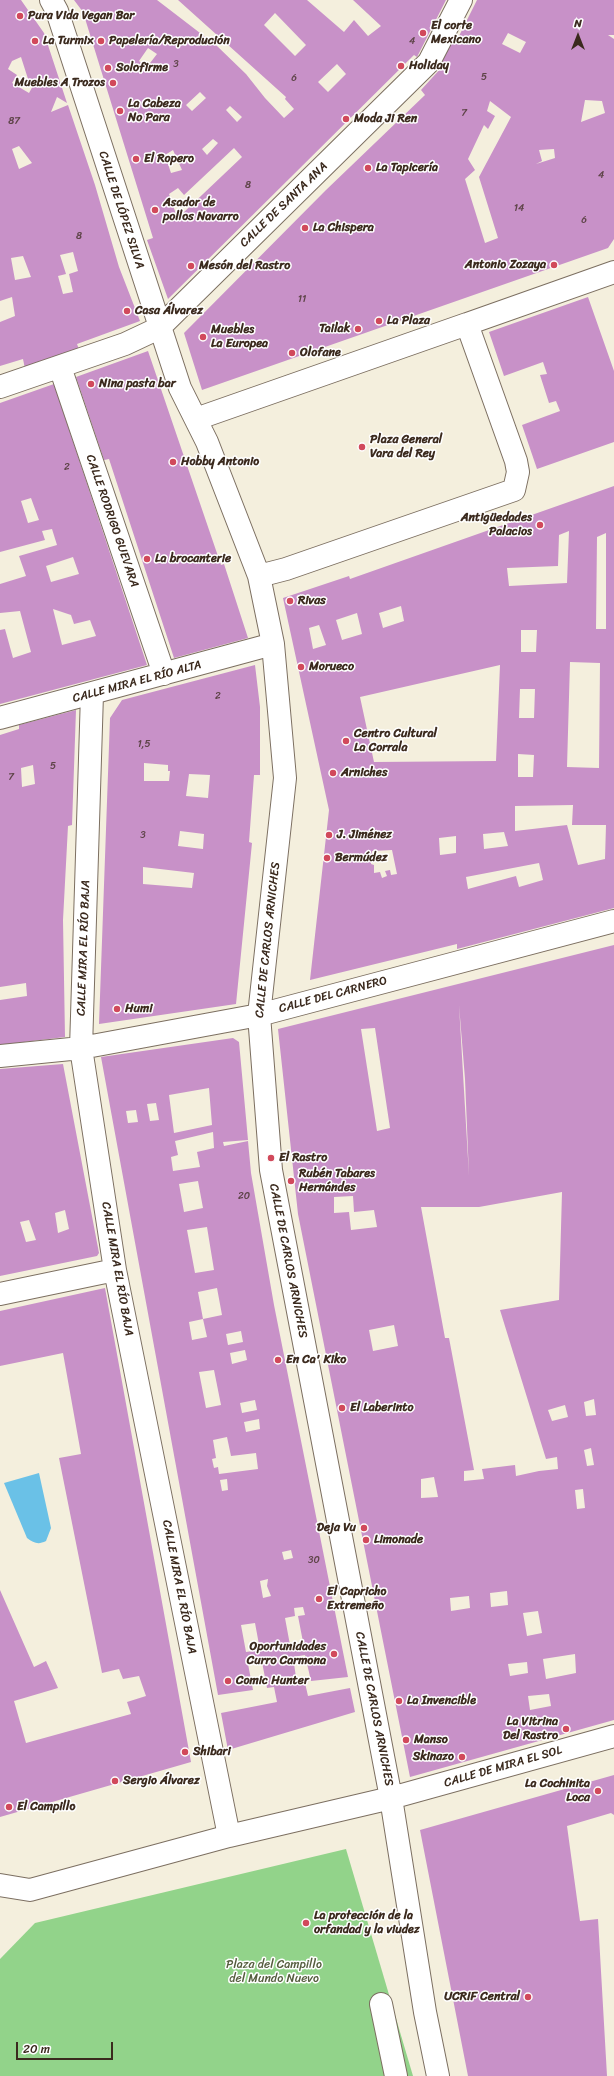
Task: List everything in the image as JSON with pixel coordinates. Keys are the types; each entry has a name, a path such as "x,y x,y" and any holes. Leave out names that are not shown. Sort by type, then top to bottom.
{"street":[{"name":"CALLE DE LÓPEZ SILVA","path":"51,0 57,11 159,328 180,388 196,419"},
{"name":"CALLE DE SANTA ANA","path":"0,387 125,344 159,328 429,62 461,0"},
{"path":"467,324 516,461 518,472 514,490 286,569 259,576 207,442 196,419 614,272"},
{"name":"CALLE RODRIGO GUEVARA","path":"60,367 164,674"},
{"name":"CALLE DE CARLOS ARNICHES","path":"259,576 273,644 284,778 259,1015 271,1170 391,1798"},
{"name":"CALLE MIRA EL RÍO ALTA","path":"0,718 273,644"},
{"name":"CALLE MIRA EL RÍO BAJA","path":"92,694 81,1048 116,1270 229,1836"},
{"name":"CALLE DEL CARNERO","path":"0,1056 81,1048 259,1015 614,921"},
{"path":"0,1294 116,1270"},
{"name":"CALLE DE MIRA EL SOL","path":"391,1798 614,1736"},
{"path":"0,1885 30,1890 229,1836 391,1798 425,2012 438,2076"},
{"path":"381,2004 396,2076"}],"green space":[{"name":"Plaza del Campillo del Mundo Nuevo","path":"346,1849 413,2076 0,2076 0,1959 35,1923"}],"water":[{"path":"39,1473 51,1528 46,1541 38,1543 27,1538 4,1483"}],"building":[{"path":"0,0 21,0 44,33 67,103 57,97 51,112 68,105 95,185 119,267 140,321 77,344 80,352 25,369 23,359 0,366 0,322 15,316 12,297 0,301","holes":["21,57 29,82 34,84 29,93 12,83 17,75 8,69 12,61","19,146 32,163 19,169 12,149","73,252 78,271 69,274 73,292 63,294 58,276 66,274 60,255","23,256 31,277 15,280 11,258"]},
{"path":"74,0 157,0 217,46 246,74 265,98 284,118 294,109 285,99 286,97 178,0 307,0 344,32 354,20 368,36 381,26 353,0 446,0 417,57 414,55 168,299 147,240 153,238 83,12","holes":["275,13 306,45 295,56 264,25","148,48 157,54 147,67 139,61","337,64 346,74 328,92 318,82","200,92 206,98 192,111 186,105","230,106 242,117 237,122 226,110","213,139 218,143 207,155 202,149","234,148 242,157 183,213 176,214 169,194 178,188 184,195","173,150 182,170 171,173 165,155"]},
{"path":"477,0 614,0 614,35 608,35 614,39 614,239 608,248 202,390 184,333 326,190 425,95 421,90 442,67 438,64 453,37 457,40","holes":["508,33 526,42 520,53 502,44","585,100 602,101 605,113 581,122","490,101 511,117 479,177 498,238 485,243 465,179 475,170 468,159 484,125 488,129 495,116 487,111","554,149 555,158 536,164 542,161 539,150"]},
{"path":"588,297 614,371 614,442 537,469 522,425 560,411 556,401 549,403 540,375 547,374 543,362 504,376 489,332"},
{"path":"148,351 221,565 224,564 248,638 174,658 109,459 104,460 76,377"},
{"path":"54,384 147,665 0,704 0,630 5,629 13,658 31,652 20,611 0,613 0,584 26,576 19,556 57,545 52,529 42,531 45,540 0,552 0,403","holes":["31,498 39,520 28,523 21,501","73,557 79,574 51,582 46,566","53,609 71,615 74,624 90,620 96,636 62,645"]},
{"path":"614,486 614,908 457,949 457,944 310,980 329,810 283,598 349,576 350,579","holes":["569,531 567,583 509,586 507,568 558,566 559,535","606,533 606,629 596,629 597,537","401,606 404,621 383,628 379,613","357,613 362,634 342,640 336,620","319,625 326,645 313,649 309,628","521,630 537,630 536,652 521,652","570,662 600,663 599,768 567,767","500,665 496,761 374,762 360,697","520,689 535,689 534,718 519,718","518,754 534,755 533,777 518,777","573,805 572,825 606,825 605,859 578,865 567,825 515,831 515,806","504,832 508,846 484,849 483,834","456,836 456,853 440,855 439,838","392,850 397,874 391,875 390,870 385,871 387,876 382,878 380,872 374,873 374,865 371,864 372,851","539,863 543,880 519,887 516,876 468,889 466,877"]},
{"path":"255,665 260,707 260,775 254,775 249,842 252,843 236,1004 99,1024 110,718 122,700","holes":["144,763 168,765 168,771 170,771 169,781 144,781","189,774 210,775 208,798 186,796","180,831 204,834 203,849 178,846","143,867 194,873 192,888 143,884"]},
{"path":"76,710 72,825 68,826 63,920 65,1037 0,1045 0,1000 27,996 26,983 0,987 0,735 19,729 19,725","holes":["33,765 35,784 22,787 21,768"]},
{"path":"614,945 614,1720 410,1777 298,1214 278,1029","holes":["459,1005 465,1079 469,1176","375,1028 390,1128 377,1131 361,1029","562,1192 559,1300 500,1310 546,1459 557,1457 558,1469 516,1476 515,1465 482,1469 484,1479 464,1481 464,1471 474,1470 449,1338 445,1338 421,1207 479,1207","353,1196 354,1212 374,1210 377,1227 351,1230 349,1212 334,1213 334,1197","394,1325 398,1346 373,1351 369,1330","594,1399 596,1415 586,1416 584,1402","565,1405 568,1417 552,1421 548,1410","591,1448 594,1465 587,1466 584,1450","434,1477 438,1497 421,1498 421,1479","583,1489 585,1508 577,1509 575,1490","507,1591 508,1605 491,1607 490,1593","469,1596 470,1608 451,1611 450,1598","538,1611 542,1633 527,1636 523,1613","575,1654 576,1673 546,1679 543,1659","527,1662 528,1673 510,1676 508,1664","549,1694 551,1706 530,1710 528,1696"]},
{"path":"233,1038 239,1042 248,1140 223,1142 224,1146 248,1141 251,1173 274,1305 348,1677 311,1681 305,1655 293,1657 297,1684 305,1683 308,1696 350,1688 355,1712 228,1750 221,1713 277,1702 274,1687 267,1688 262,1662 248,1664 253,1690 218,1695 101,1057","holes":["209,1088 212,1125 174,1133 169,1095","156,1103 159,1120 150,1121 147,1104","136,1110 138,1122 128,1123 126,1111","213,1132 214,1148 197,1152 200,1167 173,1171 171,1157 178,1155 175,1141","198,1181 203,1208 184,1212 179,1184","207,1227 214,1270 195,1273 187,1230","217,1288 222,1315 203,1319 198,1292","203,1319 207,1337 192,1340 189,1322","241,1331 243,1342 228,1345 226,1334","245,1350 247,1360 232,1364 230,1353","214,1370 221,1405 206,1408 199,1372","255,1400 257,1410 242,1413 240,1403","259,1419 260,1429 246,1432 244,1422","227,1437 231,1456 256,1453 258,1469 219,1474 218,1467 214,1468 212,1459 216,1458 213,1440","227,1479 228,1490 222,1491 220,1480","291,1550 293,1558 284,1560 282,1552","268,1579 267,1586 271,1596 263,1598 260,1581","303,1607 305,1615 298,1616 303,1642 290,1645 285,1618 295,1616 294,1608","255,1623 260,1650 246,1652 241,1625"]},
{"path":"63,1064 99,1253 97,1256 0,1276 0,1069","holes":["65,1210 69,1229 58,1233 55,1213","29,1220 36,1240 26,1242 20,1222"]},
{"path":"105,1288 191,1762 0,1817 0,1590 34,1667 46,1661 58,1688 14,1701 26,1743 131,1714 127,1702 146,1696 139,1676 123,1679 119,1669 102,1673 59,1458 81,1454 63,1353 0,1366 0,1311"},
{"path":"614,1775 614,1815 611,1813 567,1826 580,1921 598,1919 607,2076 468,2076 420,1830"}],"place":[{"name":"Pura Vida Vegan Bar","path":"20,16"},
{"name":"El corte Mexicano","path":"423,33"},
{"name":"La Turmix","path":"35,41"},
{"name":"Papelería/Reprodución","path":"101,41"},
{"name":"Holiday","path":"401,66"},
{"name":"Solofirme","path":"108,68"},
{"name":"Muebles A Trozos","path":"113,83"},
{"name":"La Cabeza No Para","path":"120,111"},
{"name":"Moda Ji Ren","path":"346,119"},
{"name":"El Ropero","path":"136,159"},
{"name":"La Tapicería","path":"368,168"},
{"name":"Asador de pollos Navarro","path":"155,210"},
{"name":"La Chispera","path":"305,228"},
{"name":"Antonio Zozaya","path":"554,265"},
{"name":"Mesón del Rastro","path":"191,266"},
{"name":"Casa Álvarez","path":"127,311"},
{"name":"La Plaza","path":"379,321"},
{"name":"Tailak","path":"358,329"},
{"name":"Muebles La Europea","path":"203,337"},
{"name":"Olofane","path":"292,353"},
{"name":"Nina pasta bar","path":"91,384"},
{"name":"Plaza General Vara del Rey","path":"362,447"},
{"name":"Hobby Antonio","path":"173,462"},
{"name":"Antigüedades Palacios","path":"540,525"},
{"name":"La brocanterie","path":"147,559"},
{"name":"Rivas","path":"290,601"},
{"name":"Morueco","path":"301,667"},
{"name":"Centro Cultural La Corrala","path":"346,741"},
{"name":"Arniches","path":"333,773"},
{"name":"J. Jiménez","path":"329,835"},
{"name":"Bermúdez","path":"327,858"},
{"name":"Humi","path":"117,1009"},
{"name":"El Rastro","path":"271,1158"},
{"name":"Rubén Tabares Hernándes","path":"291,1181"},
{"name":"En Ca' Kiko","path":"278,1360"},
{"name":"El Laberinto","path":"342,1408"},
{"name":"Deja Vu","path":"364,1528"},
{"name":"Limonade","path":"366,1540"},
{"name":"El Capricho Extremeño","path":"319,1599"},
{"name":"Oportunidades Curro Carmona","path":"334,1654"},
{"name":"Comic Hunter","path":"228,1681"},
{"name":"La Invencible","path":"399,1701"},
{"name":"La Vitrina Del Rastro","path":"566,1729"},
{"name":"Manso","path":"406,1740"},
{"name":"Shibari","path":"185,1752"},
{"name":"Skinazo","path":"462,1757"},
{"name":"Sergio Álvarez","path":"115,1781"},
{"name":"La Cochinita Loca","path":"598,1791"},
{"name":"El Campillo","path":"9,1807"},
{"name":"La protección de la orfandad y la viudez","path":"306,1923"},
{"name":"UCRIF Central","path":"528,1997"}]}
